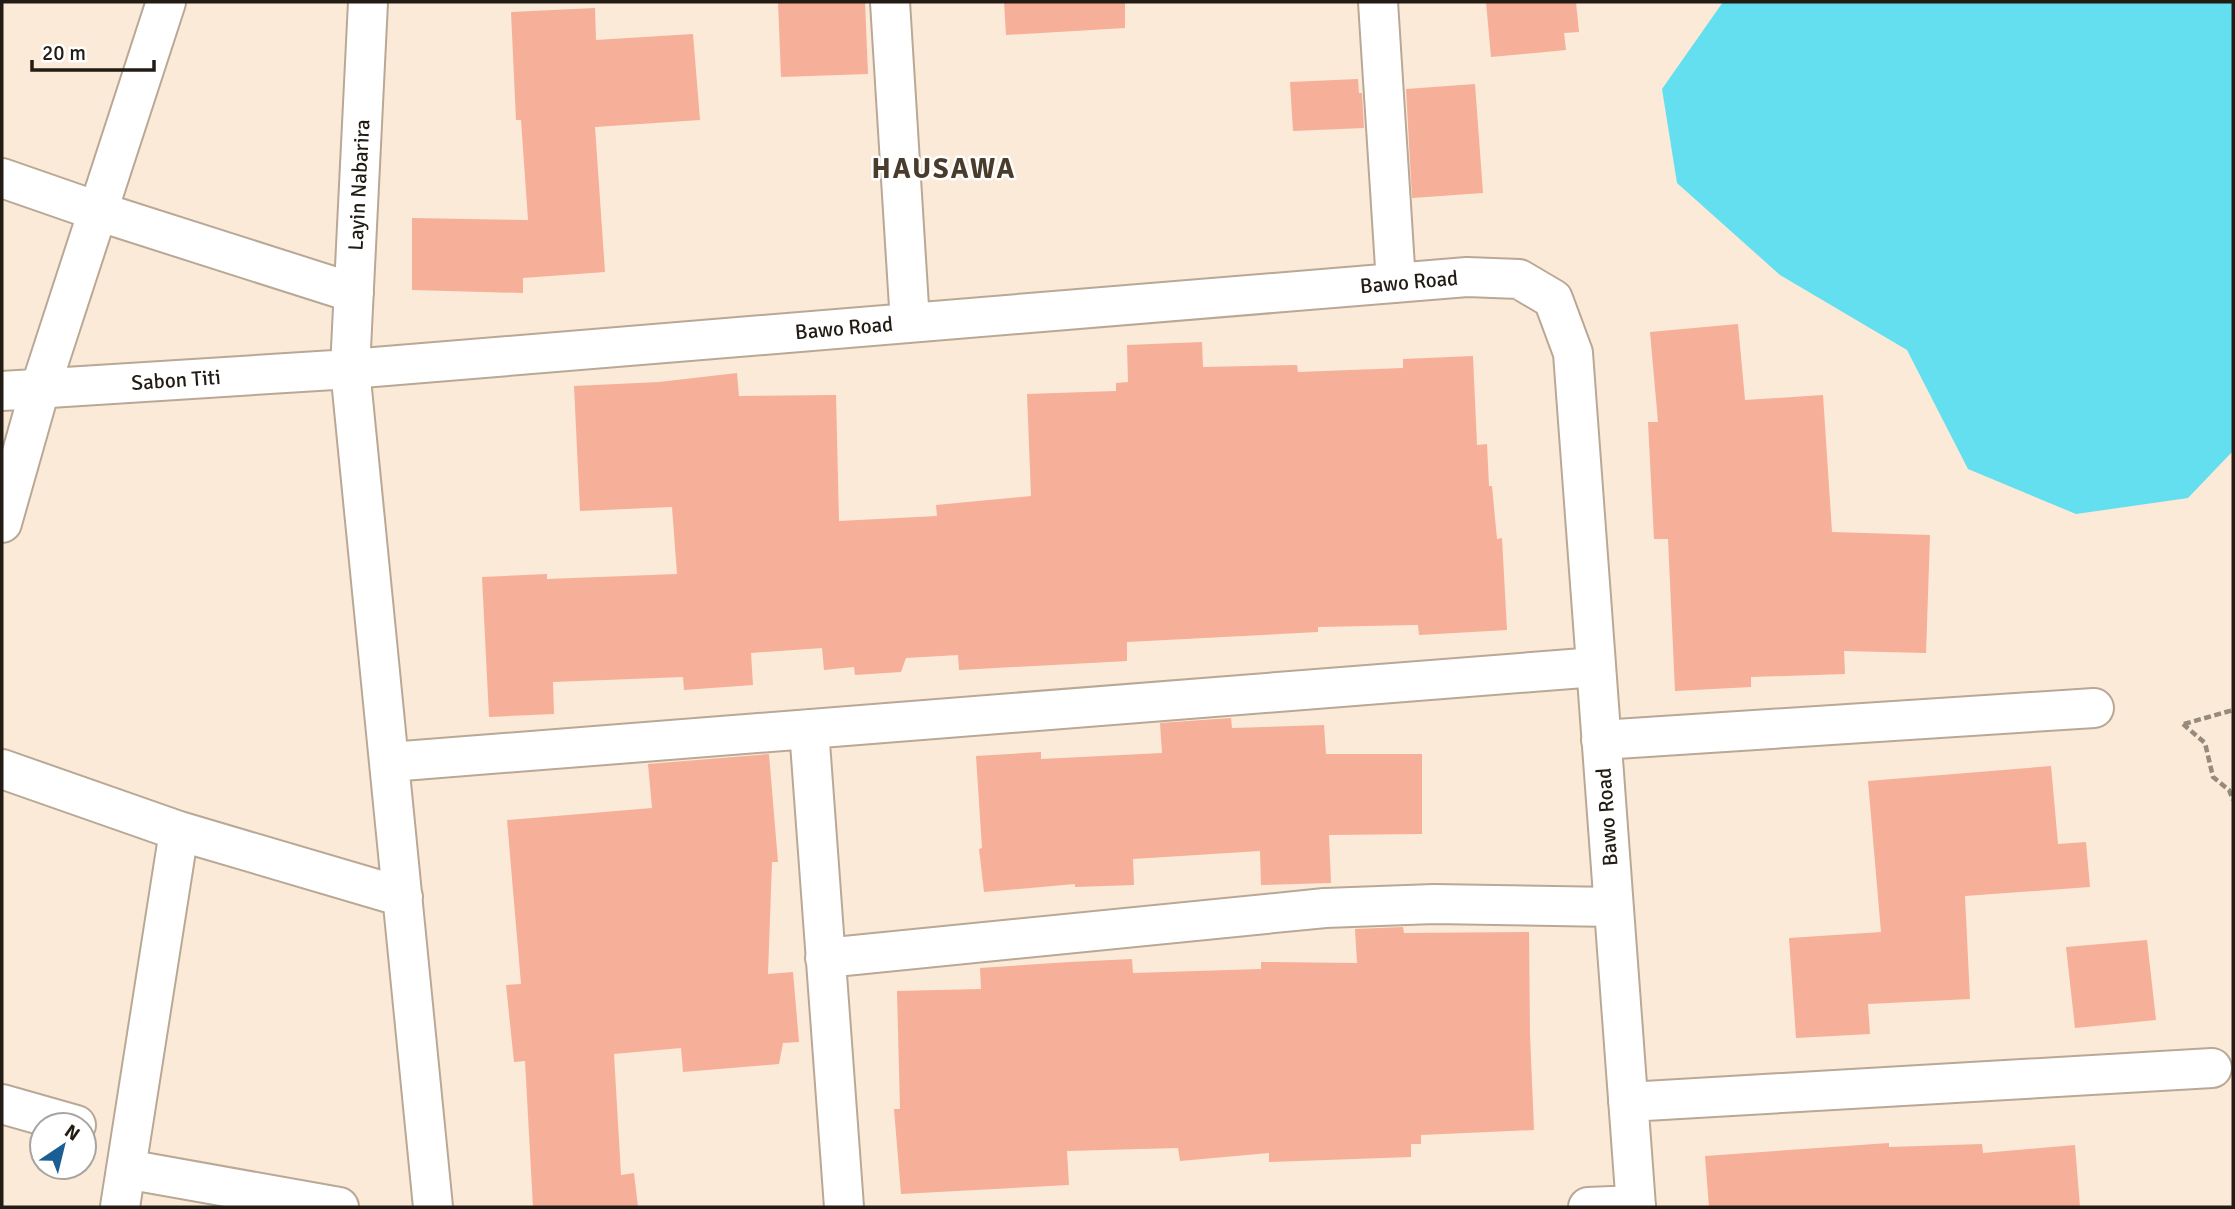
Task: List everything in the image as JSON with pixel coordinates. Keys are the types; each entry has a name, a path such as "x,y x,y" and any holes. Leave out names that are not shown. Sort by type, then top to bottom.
{"street":[{"path":"2,523 40,388 166,2"},
{"name":"Layin Nabarira","path":"368,2 350,369 433,1207"},
{"path":"890,2 910,323"},
{"path":"1378,2 1396,283"},
{"path":"2,178 354,293"},
{"name":"Bawo Road","path":"350,369 1467,277 1519,279 1553,299 1573,353 1636,1206"},
{"name":"Sabon Titi","path":"2,391 350,369"},
{"path":"390,762 1596,667"},
{"path":"1601,740 2094,708"},
{"path":"809,729 844,1207"},
{"path":"2,769 178,831 403,897"},
{"path":"120,1207 178,831"},
{"path":"825,958 1325,908 1434,904 1614,907"},
{"path":"1628,1102 2211,1068"},
{"path":"2,1104 28,1111"},
{"path":"98,1136 128,1154 339,1207"},
{"path":"1588,1207 1636,1206"}],"path":[{"path":"2233,710 2183,724 2205,743 2213,777 2229,789 2233,800"}],"water":[{"path":"1723,2 2233,2 2233,451 2188,498 2076,514 1968,469 1907,350 1780,275 1677,183 1662,89"}],"building":[{"path":"778,2 865,2 868,74 781,77"},
{"path":"1004,2 1125,2 1125,28 1006,35"},
{"path":"1486,2 1576,2 1579,32 1564,33 1566,50 1491,57"},
{"path":"595,8 596,40 693,34 700,120 595,127 605,272 523,278 523,293 412,290 412,218 528,220 521,120 516,120 511,12"},
{"path":"1358,79 1359,93 1362,93 1364,128 1293,131 1290,82"},
{"path":"1475,84 1483,193 1412,198 1406,89"},
{"path":"1738,324 1745,400 1823,395 1832,532 1930,535 1926,653 1844,651 1845,674 1751,677 1751,687 1675,691 1668,539 1654,539 1648,422 1658,422 1650,332"},
{"path":"1202,342 1203,367 1297,365 1298,372 1403,368 1403,359 1473,356 1477,445 1487,444 1489,486 1492,486 1497,539 1502,538 1507,630 1419,635 1418,625 1318,627 1318,632 1127,642 1127,661 959,670 958,655 906,658 901,672 855,675 854,667 824,670 822,648 751,653 753,685 684,690 683,677 553,682 554,714 489,717 482,577 547,574 547,579 677,574 672,507 580,511 574,386 659,382 737,373 739,396 836,395 839,521 937,516 936,505 1031,496 1027,394 1116,391 1116,383 1128,382 1127,345"},
{"path":"1231,718 1232,728 1324,725 1326,754 1422,754 1422,834 1329,835 1331,883 1261,885 1260,851 1133,859 1134,885 1075,887 1075,884 984,892 979,849 982,848 976,756 1041,752 1041,759 1162,753 1160,723"},
{"path":"769,754 778,862 772,862 768,974 793,972 799,1042 783,1043 779,1064 683,1072 681,1048 614,1054 621,1175 634,1173 638,1207 533,1207 525,1061 514,1062 506,985 521,984 507,820 652,808 648,764"},
{"path":"2051,766 2058,844 2086,842 2090,887 1965,896 1970,999 1868,1004 1870,1034 1796,1038 1789,938 1881,932 1868,781"},
{"path":"1403,927 1404,933 1529,932 1534,1130 1421,1135 1421,1144 1411,1144 1411,1157 1269,1162 1269,1153 1180,1161 1178,1148 1067,1151 1069,1185 901,1194 894,1109 900,1109 897,991 981,989 980,968 1070,962 1132,959 1133,973 1261,969 1261,962 1357,963 1355,929"},
{"path":"2147,940 2156,1020 2075,1028 2066,947"},
{"path":"1889,1143 1889,1147 1982,1144 1983,1153 2075,1145 2080,1207 1709,1207 1705,1156"}],"district":[{"name":"HAUSAWA","path":"944,168"}]}
